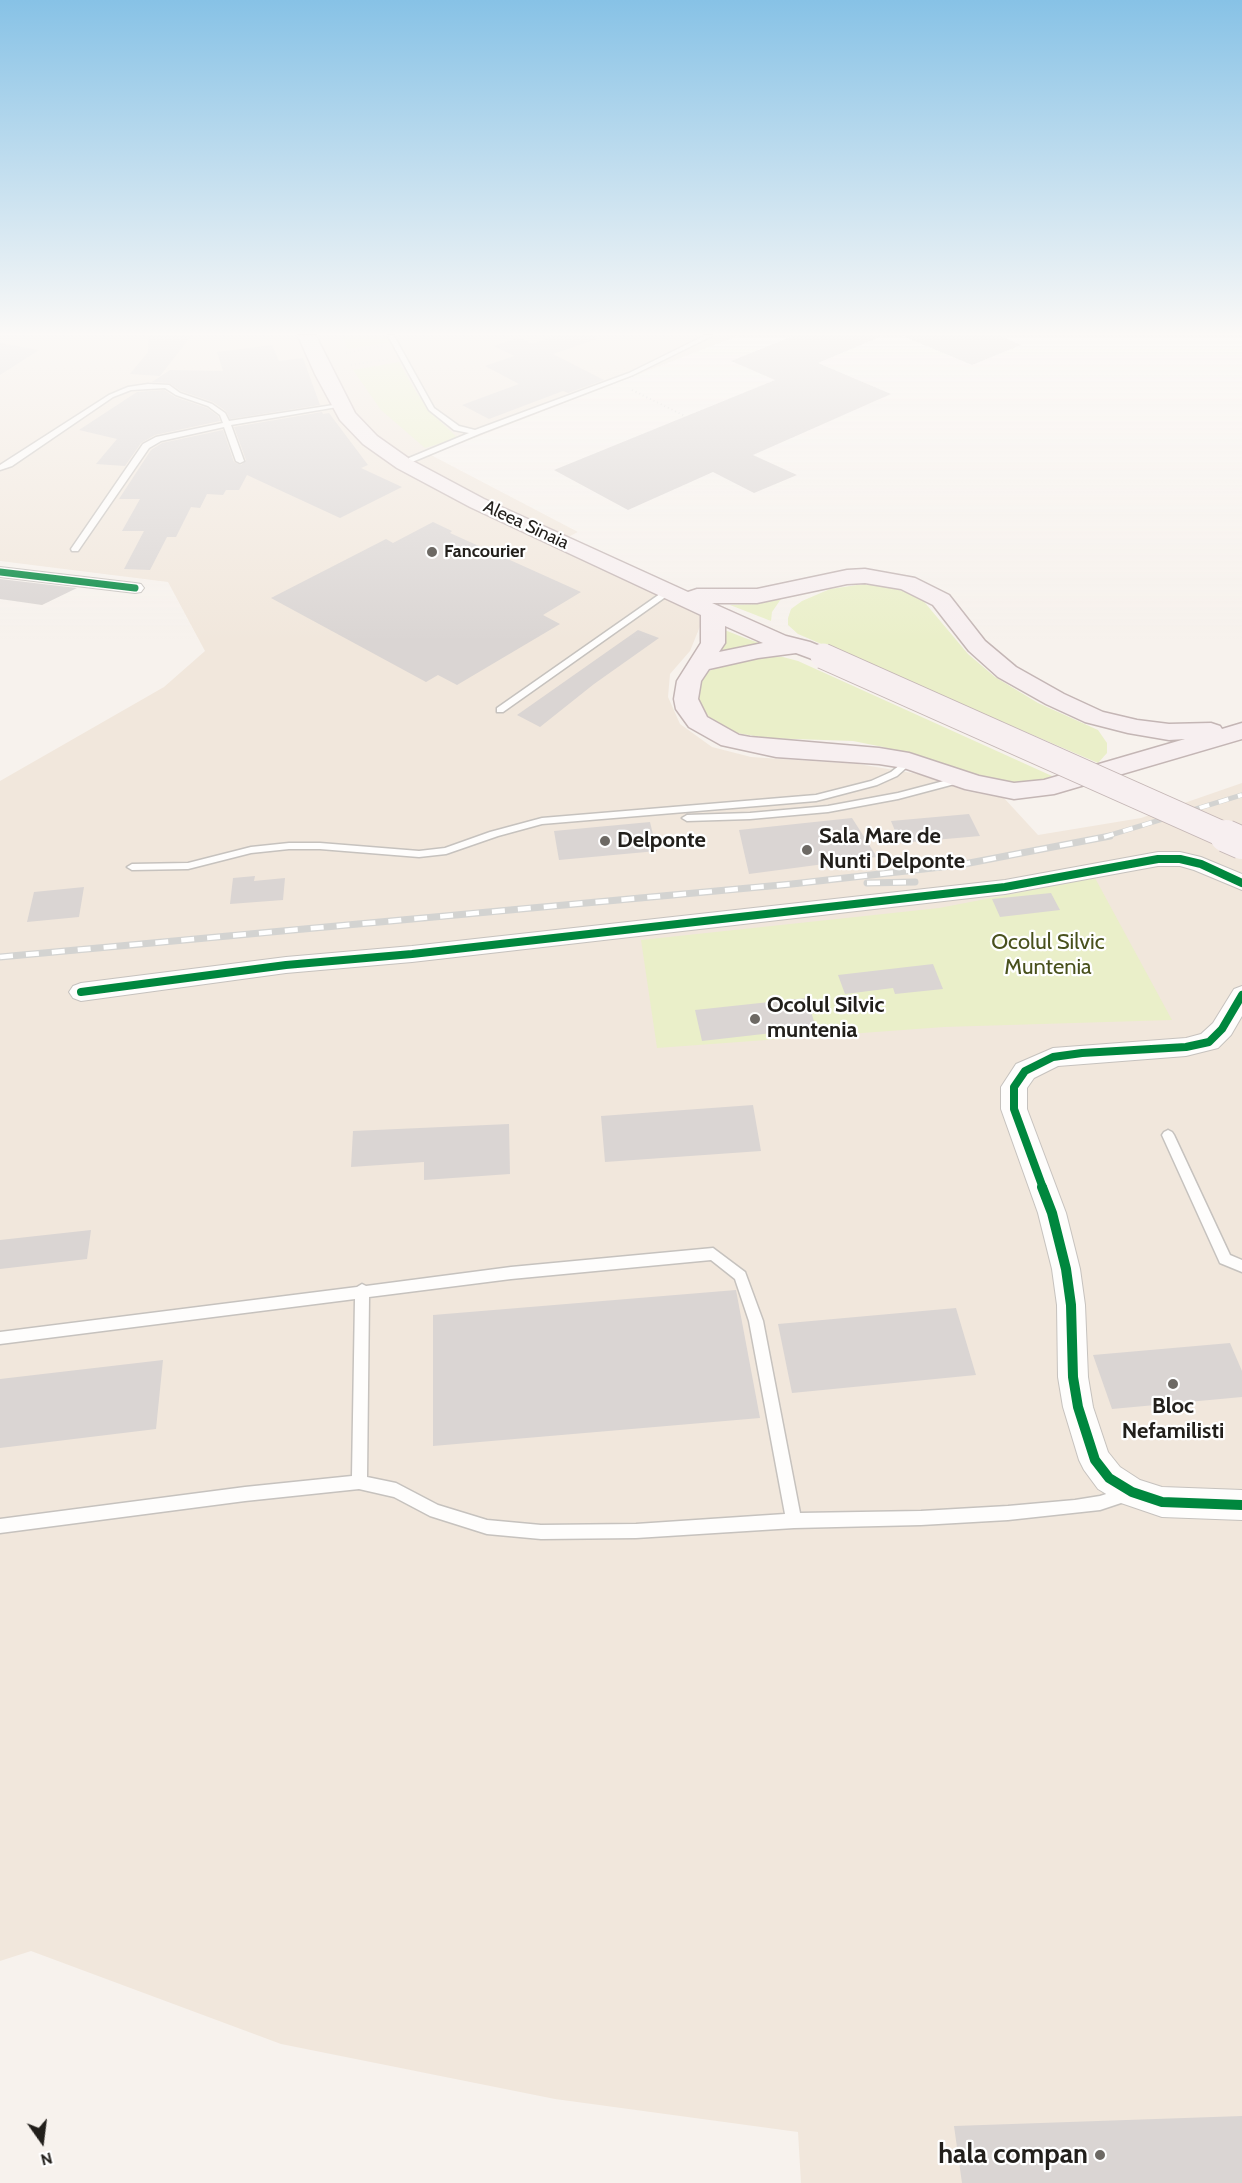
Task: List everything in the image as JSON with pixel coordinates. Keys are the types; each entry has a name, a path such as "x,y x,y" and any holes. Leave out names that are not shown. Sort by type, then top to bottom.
{"main road":[{"name":"Aleea Sinaia","path":"368,438 418,472 477,503 670,591 705,604"},
{"name":"Aleea Sinaia","path":"381,438 412,460 489,500 778,641 803,646 1242,843"},
{"path":"1170,753 1098,722 1027,685 1007,672 977,646 947,606 926,591 908,583 865,576 832,579 804,587 705,604 713,643 689,681 686,699 689,709 698,722 730,740 776,749 843,752 909,761 998,789 1032,790 1112,770 1170,753 1242,731"},
{"path":"803,646 780,627 780,614 786,604 804,587"},
{"path":"700,664 758,651 803,646"},
{"path":"1098,722 1169,732 1213,731"},
{"path":"1098,722 1111,741 1112,770"},
{"path":"1170,753 1213,731 1242,722"},
{"path":"1137,728 1170,753"}],"street":[{"path":"0,572 135,588"},
{"path":"81,992 286,965 412,954 993,888 1158,859 1180,859 1201,864 1242,883"},
{"path":"1242,995 1222,1029 1209,1042 1186,1047 1082,1053 1053,1058 1025,1071 1014,1087 1014,1109 1052,1214 1066,1269 1071,1305 1073,1377 1078,1407 1095,1460 1109,1478 1132,1492 1162,1502 1242,1505"}],"lane":[{"path":"0,468 48,438"},
{"path":"75,549 146,446 164,438"},
{"path":"231,438 240,461"},
{"path":"412,460 463,438"},
{"path":"500,710 670,591"},
{"path":"132,867 188,866 251,850 289,846 320,846 419,854 446,851 542,821 816,798 874,783 894,774 909,761"},
{"path":"509,830 828,809 898,796 964,779"},
{"path":"1168,1135 1225,1259 1242,1266"},
{"path":"0,1338 362,1290 713,1254 740,1276 756,1321 794,1521"},
{"path":"359,1482 362,1290"},
{"path":"0,1526 245,1494 359,1482 396,1490 435,1511 487,1527 541,1532 636,1531 794,1521 921,1518 1030,1511 1100,1503 1132,1492"}],"shaded area":[{"path":"0,438 475,438 431,455 578,532 556,543 703,615 690,651 670,674 668,697 680,724 712,747 751,757 858,764 918,774 966,791 1004,798 1038,835 1141,818 1242,783 1242,2183 801,2183 798,2132 555,2099 281,2044 31,1951 0,1961 0,781 164,687 205,651 168,582 0,561"}],"green space":[{"path":"413,438 458,438 425,448"},
{"path":"864,584 884,586 921,598 968,654 995,677 1038,703 1098,730 1107,743 1107,753 1098,763 798,634 788,625 791,609 802,601 830,589"},
{"path":"781,599 772,612 771,621 730,605 757,604"},
{"path":"722,629 745,638 765,645 714,655"},
{"path":"762,656 783,657 798,661 1052,776 1045,780 1018,783 992,779 883,747 853,741 766,738 737,733 709,717 700,705 697,688 709,671 732,662"},
{"name":"Ocolul Silvic Muntenia","path":"1095,878 1172,1020 944,1027 657,1048 641,940 939,908"}],"building":[{"path":"112,438 150,438 141,443 125,466 96,464 117,439"},
{"path":"186,438 226,438 234,462 241,465 246,460 238,438 348,438 368,465 361,468 402,487 340,518 247,475 239,490 226,490 223,495 207,494 200,508 191,507 176,537 167,537 150,570 124,569 144,531 122,531 140,499 119,499 151,450 162,443"},
{"path":"633,438 792,438 753,455 797,475 754,493 713,472 628,510 554,470"},
{"path":"433,522 452,531 450,533 581,592 543,615 560,624 457,685 438,675 426,682 271,598 386,539 393,543"},
{"path":"0,579 77,588 42,605 0,599"},
{"path":"638,630 659,638 594,684 540,727 517,715"},
{"path":"969,814 980,836 900,843 891,821"},
{"name":"Sala Mare de Nunti Delponte","path":"852,818 877,857 749,874 739,830"},
{"name":"Delponte","path":"650,822 657,851 559,860 554,831"},
{"path":"255,876 254,881 285,878 283,900 230,904 233,878"},
{"path":"84,887 79,917 27,922 34,892"},
{"path":"1051,893 1060,910 1000,917 992,899"},
{"path":"933,964 943,989 895,994 893,988 845,994 838,975"},
{"name":"Ocolul Silvic muntenia","path":"807,998 816,1028 702,1041 695,1010"},
{"path":"753,1105 761,1151 605,1162 601,1116"},
{"path":"509,1124 510,1174 424,1180 424,1162 351,1167 353,1131"},
{"path":"91,1230 87,1259 0,1269 0,1240"},
{"path":"736,1290 760,1418 433,1446 433,1315"},
{"path":"956,1308 976,1375 792,1393 778,1324"},
{"name":"Bloc Nefamilisti","path":"1230,1343 1242,1371 1242,1397 1112,1409 1093,1355"},
{"path":"163,1360 156,1429 0,1448 0,1379"},
{"name":"hala compan","path":"1242,2116 1242,2183 962,2183 954,2126"}],"railway":[{"path":"1104,837 1242,795"},
{"path":"0,957 792,884 959,865 1110,836"},
{"path":"867,883 915,882"}],"cycle path":[{"path":"0,572 135,588"},
{"path":"81,992 286,965 412,954 1005,887 1158,859 1180,859 1201,864 1242,883"},
{"path":"1242,995 1222,1029 1209,1042 1186,1047 1082,1053 1053,1057 1025,1071 1014,1087 1014,1109 1052,1213 1066,1269 1071,1305 1073,1377 1078,1407 1095,1460 1109,1478 1132,1492 1162,1502 1242,1505"}],"place":[{"name":"Fancourier","path":"432,552"},
{"name":"Delponte","path":"605,841"},
{"name":"Sala Mare de Nunti Delponte","path":"807,850"},
{"name":"Ocolul Silvic muntenia","path":"755,1019"},
{"name":"Bloc Nefamilisti","path":"1173,1384"},
{"name":"hala compan","path":"1100,2155"}]}
